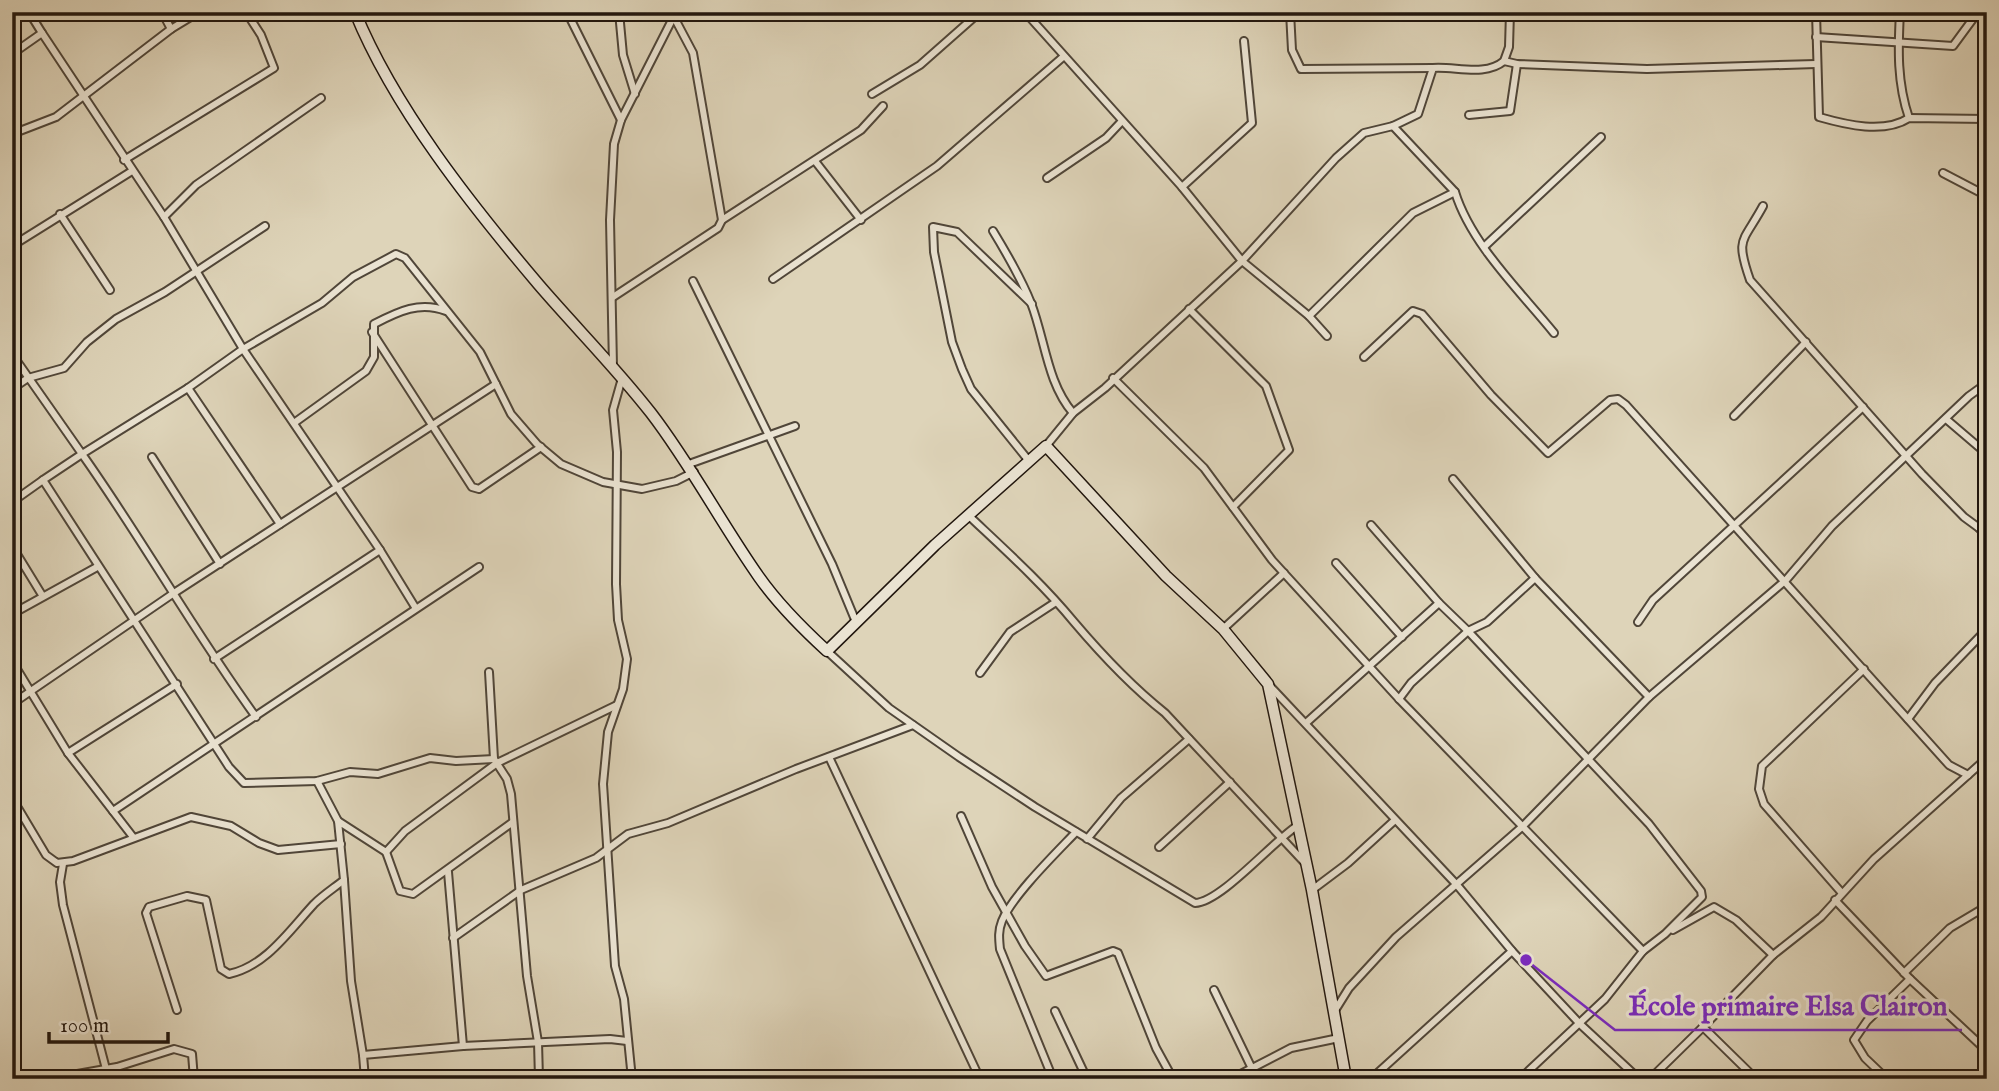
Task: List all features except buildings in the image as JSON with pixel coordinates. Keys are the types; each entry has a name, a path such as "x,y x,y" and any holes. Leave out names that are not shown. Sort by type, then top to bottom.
{"street":[{"path":"29,12 164,217 243,349 380,550 415,607"},
{"path":"162,12 171,29"},
{"path":"12,134 56,117 171,29 199,12"},
{"path":"124,160 274,68 261,35 246,12"},
{"path":"355,12 404,107 447,168 538,284 614,368 692,468 760,579 800,626 889,708 1076,832 1195,903 1204,902 1243,873 1280,837 1297,826"},
{"path":"566,12 621,120"},
{"path":"619,12 623,55 635,94"},
{"path":"872,94 920,65 980,12"},
{"path":"1025,12 1182,187 1242,261 1309,316 1327,335"},
{"path":"1290,12 1292,50 1301,69 1492,68 1504,61 1509,47 1510,12"},
{"path":"1816,12 1819,117 1864,126 1899,124 1909,118 1987,119"},
{"path":"1899,12 1898,42 1903,99 1909,118"},
{"path":"1816,37 1953,46 1978,12"},
{"path":"614,368 611,329 611,173 621,120 675,15"},
{"path":"675,15 693,52 722,220"},
{"path":"12,54 42,33"},
{"path":"1182,187 1252,123 1244,41"},
{"path":"773,279 945,159 1063,57"},
{"path":"1504,61 1517,64 1647,69 1816,64"},
{"path":"1469,114 1510,111 1517,64"},
{"path":"827,651 968,514 1046,446 1073,413 1242,261 1336,158 1363,133 1393,126 1418,114 1433,68"},
{"path":"164,217 195,185 321,98"},
{"path":"613,297 718,228 722,220 861,130 883,106"},
{"path":"1046,178 1106,138 1122,121"},
{"path":"1393,126 1455,192 1462,213 1476,238 1554,333"},
{"path":"1485,246 1601,137"},
{"path":"815,162 861,220"},
{"path":"12,246 132,171"},
{"path":"1943,173 1987,196"},
{"path":"1309,316 1413,214 1455,192"},
{"path":"1763,206 1741,241 1744,264 1750,280 1955,508 1987,537"},
{"path":"60,214 110,290"},
{"path":"12,389 28,378 64,368 87,342 116,319 197,271 265,226"},
{"path":"1029,461 971,389 961,369 952,342 934,252 933,227 957,232 1032,304"},
{"path":"993,232 1012,261 1032,304 1058,389 1073,413"},
{"path":"12,502 82,454 188,388 243,349 322,303 353,277 396,254 405,258 481,352 511,414 541,447 561,464 580,474 642,489 676,481 692,468 795,426"},
{"path":"693,281 832,564 856,622"},
{"path":"294,423 366,371 374,357 374,324 394,314 428,304 447,312"},
{"path":"1189,309 1266,386 1287,440 1289,450 1233,507"},
{"path":"1364,357 1413,312 1422,314 1491,396 1548,453 1610,400 1618,399 1786,580 1949,765 1968,775"},
{"path":"372,332 472,486 479,489 541,447"},
{"path":"1734,416 1806,342"},
{"path":"12,354 136,531 214,659 256,717"},
{"path":"622,378 613,402 617,452 615,484 618,620 626,659 617,705 608,732 605,756 615,966 624,999 632,1079"},
{"path":"1113,378 1204,468 1284,573 1399,699 1643,951"},
{"path":"1334,1012 1349,988 1396,937 1523,826 1649,697 1786,580 1832,526 1987,383"},
{"path":"12,704 174,593 434,427 496,384"},
{"path":"188,388 280,524"},
{"path":"1638,622 1653,600 1863,407"},
{"path":"1946,419 1987,454"},
{"path":"1046,446 1166,576 1223,629 1268,684 1458,885 1512,951 1580,1024 1639,1079"},
{"path":"152,457 220,564"},
{"path":"1454,479 1535,578 1649,697"},
{"path":"43,480 229,767 244,783 317,781 350,772 377,774 430,758 496,761"},
{"path":"968,514 1056,602 1102,656 1189,739 1306,864"},
{"path":"1979,528 1987,520"},
{"path":"1371,525 1438,603 1468,631 1649,824 1701,891 1702,897 1665,934 1643,951 1605,999 1520,1079"},
{"path":"12,546 42,595"},
{"path":"214,659 380,550"},
{"path":"1336,563 1402,636"},
{"path":"12,614 42,595 97,567"},
{"path":"113,811 256,717 415,607 479,567"},
{"path":"1223,629 1284,573"},
{"path":"1399,699 1410,682 1468,631 1487,622 1535,578"},
{"path":"979,673 1010,632 1056,602"},
{"path":"1306,723 1438,603"},
{"path":"1908,719 1935,682 1987,629"},
{"path":"12,661 68,752 133,837"},
{"path":"1841,892 1764,804 1759,789 1762,766 1864,669"},
{"path":"489,672 496,761 511,794 527,976 538,1042 539,1079"},
{"path":"68,752 177,684"},
{"path":"1268,684 1312,890 1346,1079"},
{"path":"386,852 415,822 496,761 617,705"},
{"path":"453,938 521,891 596,858 608,846 628,834 668,823 913,725"},
{"path":"1087,839 1121,797 1189,739"},
{"path":"829,757 980,1079"},
{"path":"1650,1079 1773,955 1812,927 1841,892 1987,758"},
{"path":"317,781 338,821 351,981 365,1079"},
{"path":"1159,847 1230,782"},
{"path":"12,798 46,855 63,864 191,817 231,826 258,844 278,850 341,844"},
{"path":"961,816 992,887 1025,946 1046,976 1114,951 1118,953 1156,1048 1173,1079"},
{"path":"1312,890 1341,869 1395,820"},
{"path":"338,821 386,852 400,891 406,895 425,889 513,822"},
{"path":"1053,1079 1000,949 999,932 1008,912 1076,832"},
{"path":"63,864 61,893 106,1069"},
{"path":"448,872 463,1046"},
{"path":"177,1010 146,912 149,907 187,897 206,900 222,969 229,974 255,965 316,902 344,880"},
{"path":"1835,900 1910,979 1987,1051"},
{"path":"1904,973 1950,928 1987,906"},
{"path":"1665,934 1714,907 1737,920 1773,955"},
{"path":"1371,1079 1512,951"},
{"path":"1887,1079 1865,1058 1854,1040 1867,1021 1910,979"},
{"path":"1214,990 1257,1079"},
{"path":"1055,1012 1087,1079"},
{"path":"1703,1027 1756,1079"},
{"path":"1231,1079 1291,1048 1339,1038"},
{"path":"363,1055 538,1042 627,1041"},
{"path":"48,1079 106,1069 174,1049 192,1054 194,1079"}],"place":[{"name":"École primaire Elsa Clairon","path":"1526,960"}]}
